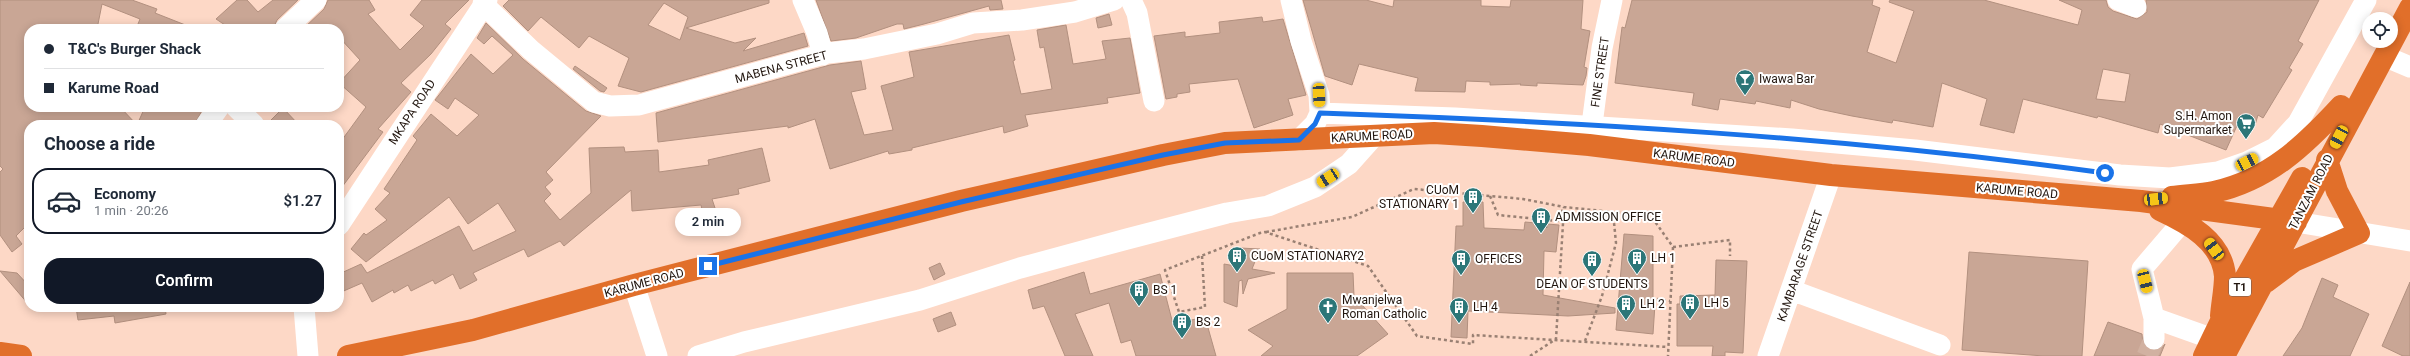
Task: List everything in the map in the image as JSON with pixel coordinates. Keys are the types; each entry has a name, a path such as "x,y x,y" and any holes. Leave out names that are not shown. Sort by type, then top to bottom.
{"highway":[{"path":"2395,12 2402,0"},
{"name":"TANZAM ROAD","path":"2215,344 2259,288 2287,221 2342,106 2410,8"},
{"name":"TANZAM ROAD","path":"2215,344 2287,221 2327,160 2382,49"},
{"path":"2141,201 2214,192 2258,176 2297,152 2342,106"},
{"name":"KARUME ROAD","path":"348,356 474,330 634,285 961,202 1163,155 1225,143 1434,133 1591,135 1830,176 2141,201 2287,221"},
{"path":"2259,288 2294,261 2359,233 2337,191 2327,160"},
{"path":"2141,201 2183,221 2198,230 2219,256 2225,275 2215,344"},
{"path":"0,353 21,356"}],"street":[{"path":"290,24 316,0"},
{"path":"803,0 817,33 823,55"},
{"name":"MABENA STREET","path":"485,2 530,50 594,102 610,106 639,106 823,55 938,34 973,23 1022,20 1075,12 1114,0"},
{"path":"1131,0 1137,13 1154,101"},
{"path":"1291,0 1301,41 1319,95 1320,113 1315,124 1299,140"},
{"name":"FINE STREET","path":"1591,135 1602,48 1612,0"},
{"path":"1320,113 1591,135 1792,139 1916,150 2120,175 2170,178 2218,172 2247,162 2275,148 2298,122 2366,0"},
{"name":"MKAPA ROAD","path":"344,214 485,2"},
{"path":"2382,49 2410,67"},
{"path":"241,112 249,120"},
{"path":"698,356 744,342 920,300 1020,268 1127,239 1227,213 1268,206 1315,188 1349,164 1374,136"},
{"name":"KAMBARAGE STREET","path":"1768,356 1830,176"},
{"path":"2154,339 2154,318 2142,269 2183,221"},
{"path":"2287,221 2410,241"},
{"path":"634,285 657,356"},
{"path":"1791,290 1940,345"},
{"path":"304,312 308,356"},
{"path":"2154,318 2215,344"}],"path":[{"path":"1202,256 1205,307 1179,312 1165,270 1265,232 1352,217 1414,188 1490,196 1564,207 1651,216 1673,247 1668,356"},
{"path":"1490,196 1498,215 1558,221 1564,207"},
{"path":"1556,339 1564,207"},
{"path":"1585,341 1602,296 1616,243 1613,212"},
{"path":"1546,220 1546,228"},
{"path":"1265,232 1368,266 1417,336 1473,344 1473,335 1668,347"},
{"path":"1673,247 1730,240 1730,256"},
{"path":"1656,299 1670,301"},
{"path":"1530,356 1556,339"}],"building":[{"path":"0,0 132,0 157,9 155,13 183,24 138,24 140,19 102,4 98,24 24,24 24,112 125,112 132,120 24,120 24,228 16,236 22,244 12,252 0,235 0,172 3,169 0,166"},
{"path":"237,0 247,0 258,12 273,0 298,0 277,20 275,24 224,24 216,19"},
{"path":"328,0 369,0 375,10 368,14 400,50 424,26 410,15 422,0 469,0 445,24 451,29 431,54 401,83 411,92 378,129 383,132 344,184 344,137 366,107 344,87 344,78 360,60 344,42 344,24 308,24 324,9"},
{"path":"509,0 769,0 769,3 686,28 735,43 756,38 743,51 804,33 808,46 641,92 618,86 629,58 589,36 579,48 541,17 528,31 503,6","holes":["664,3 688,17 680,40 648,25"]},
{"path":"816,0 1001,0 1003,9 990,10 989,6 904,29 903,24 897,24 856,38 831,41"},
{"path":"1303,0 1366,0 1393,7 1394,0 1481,0 1481,6 1510,7 1511,0 1583,0 1581,29 1590,31 1584,67 1587,68 1586,76 1583,85 1537,83 1537,86 1520,85 1521,84 1490,85 1490,82 1466,81 1465,92 1415,91 1418,78 1359,64 1352,85 1325,76"},
{"path":"1632,0 1873,0 1872,5 1880,8 1867,52 1896,63 1914,11 1889,2 1890,0 1984,0 2078,25 2082,10 2059,0 2106,0 2108,7 2113,11 2137,19 2147,12 2146,0 2319,0 2298,41 2303,44 2289,68 2292,70 2263,118 2258,115 2255,125 2240,119 2226,150 2160,124 2158,133 2098,116 2097,118 2023,99 2014,133 1980,125 1987,99 1942,83 1933,127 1893,120 1892,123 1852,116 1819,109 1791,100 1790,108 1756,101 1755,104 1720,99 1718,110 1692,105 1694,93 1615,83 1622,27 1625,28","holes":["2103,69 2130,74 2125,102 2096,99"]},
{"path":"1109,14 1112,25 1098,28 1096,18"},
{"path":"1262,17 1263,22 1283,19 1306,95 1288,99 1293,115 1254,128 1238,79 1189,84 1190,92 1177,94 1177,97 1166,99 1154,36 1185,32 1185,37 1220,33 1219,22"},
{"path":"486,23 523,59 586,111 601,116 546,172 553,180 545,187 551,194 544,201 560,220 591,193 589,148 624,147 625,152 658,150 659,172 709,165 708,160 762,148 770,181 738,189 739,194 712,199 717,214 704,218 701,205 632,211 631,190 564,246 560,241 528,257 524,249 473,273 477,280 460,289 453,274 435,284 433,280 411,291 408,285 394,293 393,290 372,302 362,283 344,291 344,272 361,264 367,273 459,226 473,251 516,231 498,203 468,224 449,197 366,262 351,249 364,233 366,235 387,220 375,209 390,193 384,189 417,140 413,136 431,114 457,136 479,115 455,98 448,109 435,100 471,54 493,74 513,55 492,36 484,44 477,38"},
{"path":"1066,25 1073,64 1106,59 1102,41 1130,38 1140,93 1107,98 1108,103 1025,115 1028,126 1004,133 1003,126 912,148 912,150 889,154 888,151 830,169 815,119 788,128 788,126 658,142 656,113 830,65 861,61 866,89 851,92 864,135 893,130 881,86 914,77 909,52 1009,35 1015,60 1013,61 1021,94 1052,89 1044,47 1040,48 1037,30"},
{"path":"575,66 607,88 604,92 600,91 573,69"},
{"path":"143,112 201,112 197,120 139,120"},
{"path":"279,112 287,112 294,120 271,120"},
{"path":"1463,202 1483,202 1484,228 1524,230 1525,222 1559,225 1556,252 1544,251 1543,295 1615,308 1615,313 1568,316 1468,311 1467,338 1451,337 1456,226 1463,226"},
{"path":"1624,234 1653,236 1653,304 1655,304 1653,334 1616,330"},
{"name":"CUoM STATIONARY2","path":"1240,248 1260,249 1252,269 1275,273 1248,279 1243,294 1242,280 1239,281 1237,307 1224,302 1224,264 1241,267"},
{"path":"1969,252 2088,261 2082,356 2044,356 1962,350"},
{"path":"1716,260 1747,261 1743,353 1725,352 1725,356 1712,356 1713,346 1677,346 1677,304 1680,304 1680,296 1715,295"},
{"path":"940,263 945,274 934,280 929,268"},
{"path":"0,271 17,273 24,281 24,299"},
{"path":"1084,272 1090,294 1160,274 1173,324 1205,317 1216,356 1136,356 1131,340 1121,343 1109,303 1075,314 1093,356 1065,356 1044,306 1033,309 1028,290"},
{"path":"1287,273 1353,273 1354,296 1388,334 1357,356 1261,356 1273,346 1248,330 1287,309"},
{"path":"2322,278 2338,285 2333,297 2369,314 2350,356 2283,356 2302,328"},
{"path":"2410,282 2410,356 2403,356 2382,346"},
{"path":"77,312 166,312 166,314 115,323 114,316 78,320"},
{"path":"951,312 956,325 938,332 933,319"},
{"path":"2108,322 2142,334 2143,345 2148,350 2160,350 2165,344 2160,356 2094,356"}],"tunnel":[{"path":"2147,356 2154,339"}],"place":[{"name":"Iwawa Bar","path":"1745,96"},
{"name":"S.H. Amon Supermarket","path":"2246,140"},
{"name":"CUoM STATIONARY 1","path":"1473,214"},
{"name":"ADMISSION OFFICE","path":"1541,234"},
{"name":"CUoM STATIONARY2","path":"1237,273"},
{"name":"LH 1","path":"1637,275"},
{"name":"OFFICES","path":"1461,276"},
{"name":"DEAN OF STUDENTS","path":"1592,277"},
{"name":"BS 1","path":"1139,307"},
{"name":"LH 5","path":"1690,320"},
{"name":"LH 2","path":"1626,321"},
{"name":"Mwanjelwa Roman Catholic","path":"1328,324"},
{"name":"LH 4","path":"1459,324"},
{"name":"BS 2","path":"1182,339"}],"route":[{"path":"708,266 961,202 1163,155 1225,143 1299,140 1315,124 1320,113 1455,118 1792,139 2027,162 2105,173"}]}
